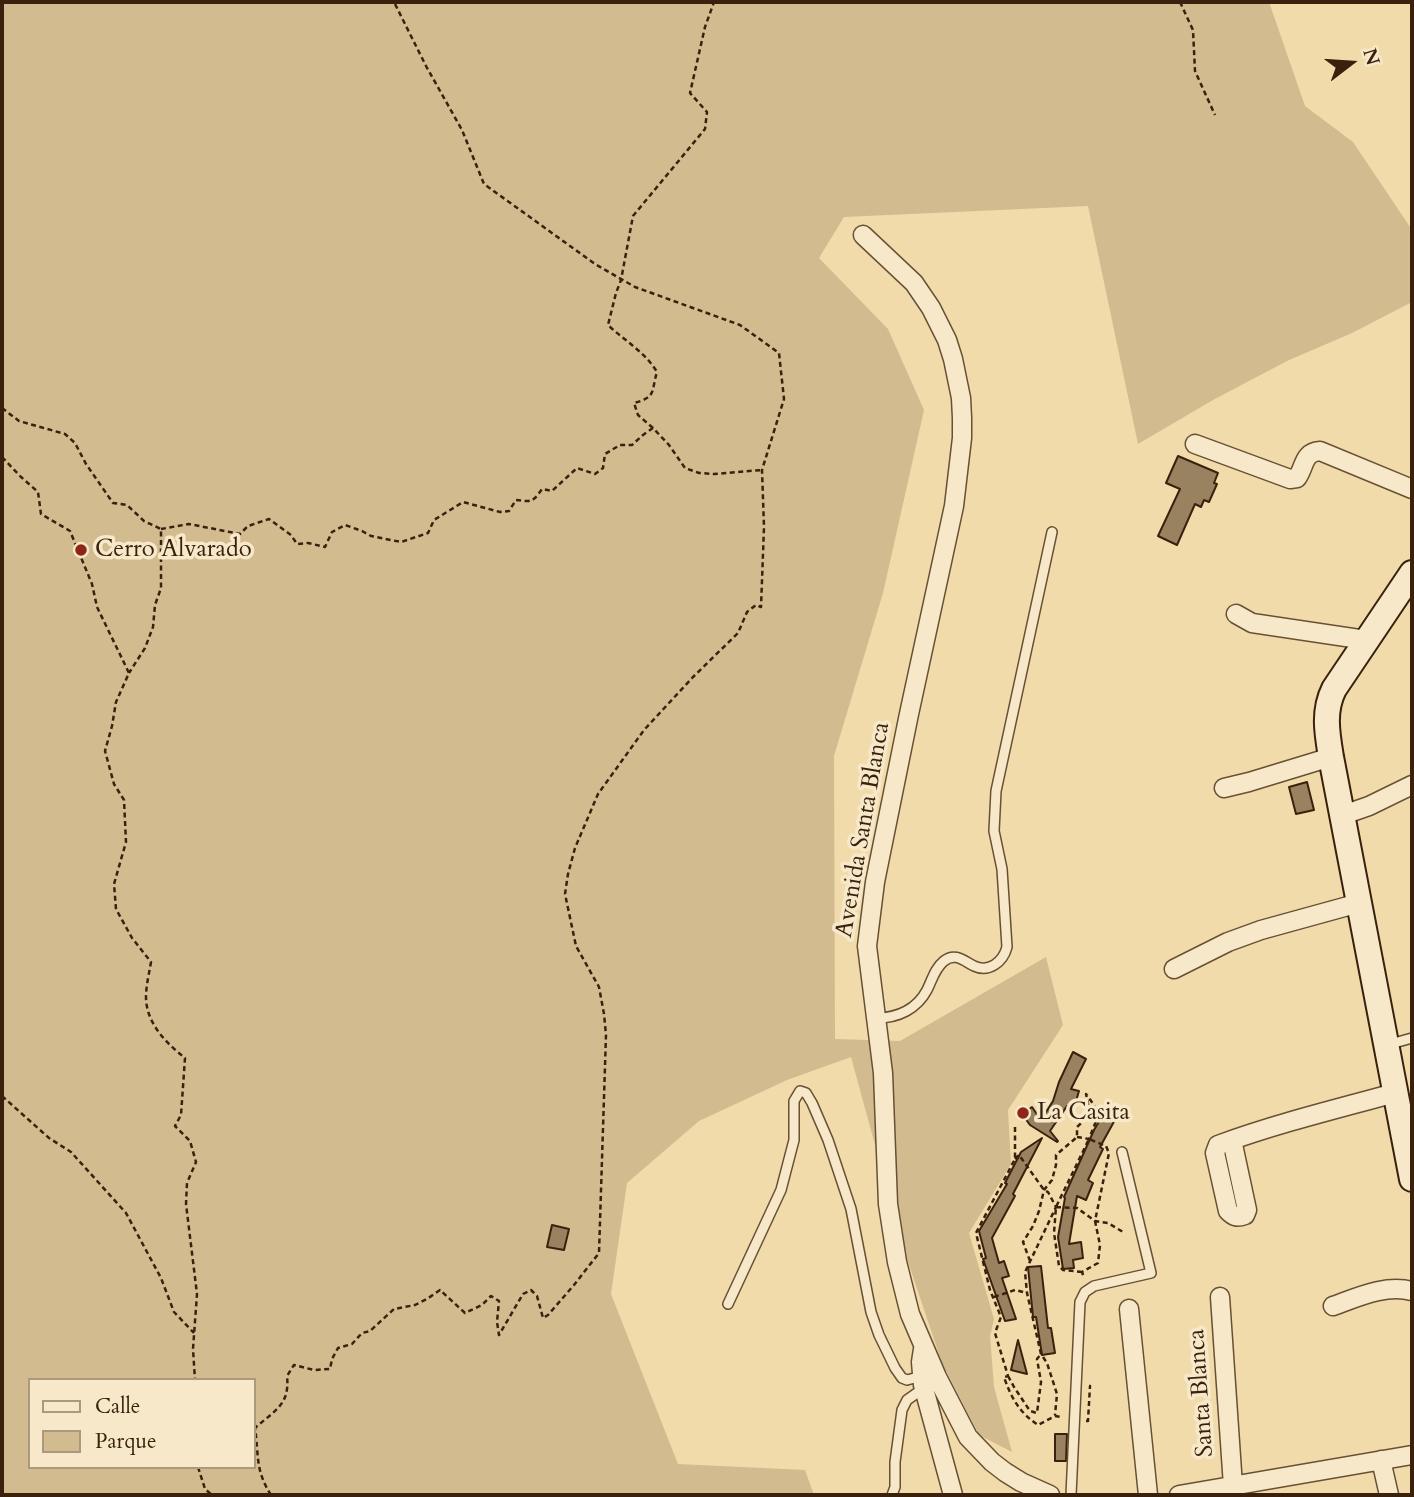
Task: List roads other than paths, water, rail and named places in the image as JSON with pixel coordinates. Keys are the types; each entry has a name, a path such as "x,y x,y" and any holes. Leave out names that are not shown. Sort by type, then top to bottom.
{"main road":[{"path":"1412,573 1334,689 1328,704 1326,727 1386,1045 1402,1102 1412,1179"}],"street":[{"name":"Avenida Santa Blanca","path":"863,235 914,283 931,308 953,359 962,418 954,506 875,883 867,946 883,1073 888,1204 897,1262 910,1314 937,1377 968,1437 1005,1472 1050,1495"},
{"path":"1195,444 1290,479 1297,478 1302,472 1306,458 1320,451 1412,489"},
{"path":"1236,614 1252,623 1366,640"},
{"path":"1224,788 1331,757"},
{"path":"1343,815 1369,806 1412,785"},
{"path":"1174,969 1261,930 1359,903"},
{"path":"1232,1140 1289,1122 1402,1102"},
{"path":"1333,1306 1365,1294 1393,1288 1412,1291"},
{"name":"Santa Blanca","path":"1220,1297 1233,1486"},
{"path":"1129,1308 1147,1495"},
{"path":"924,1346 921,1362 923,1382 953,1495"},
{"path":"1179,1495 1206,1493 1412,1455"},
{"path":"1381,1460 1389,1495"}],"lane":[{"path":"877,1018 895,1016 918,1003 944,961 956,957 977,968 988,968 999,963 1006,953 1002,869 994,831 996,791 1052,532"},
{"path":"1386,1045 1412,1038"},
{"path":"728,1304 781,1190 794,1140 794,1101 800,1091 806,1093 828,1140 851,1209 871,1312 879,1335 902,1378 923,1382"},
{"path":"1071,1495 1080,1302 1085,1292 1094,1286 1151,1273 1122,1152"},
{"path":"892,1495 902,1410 907,1399 923,1382"}],"place":[{"name":"Cerro Alvarado","path":"81,550"},
{"name":"La Casita","path":"1023,1113"}]}
